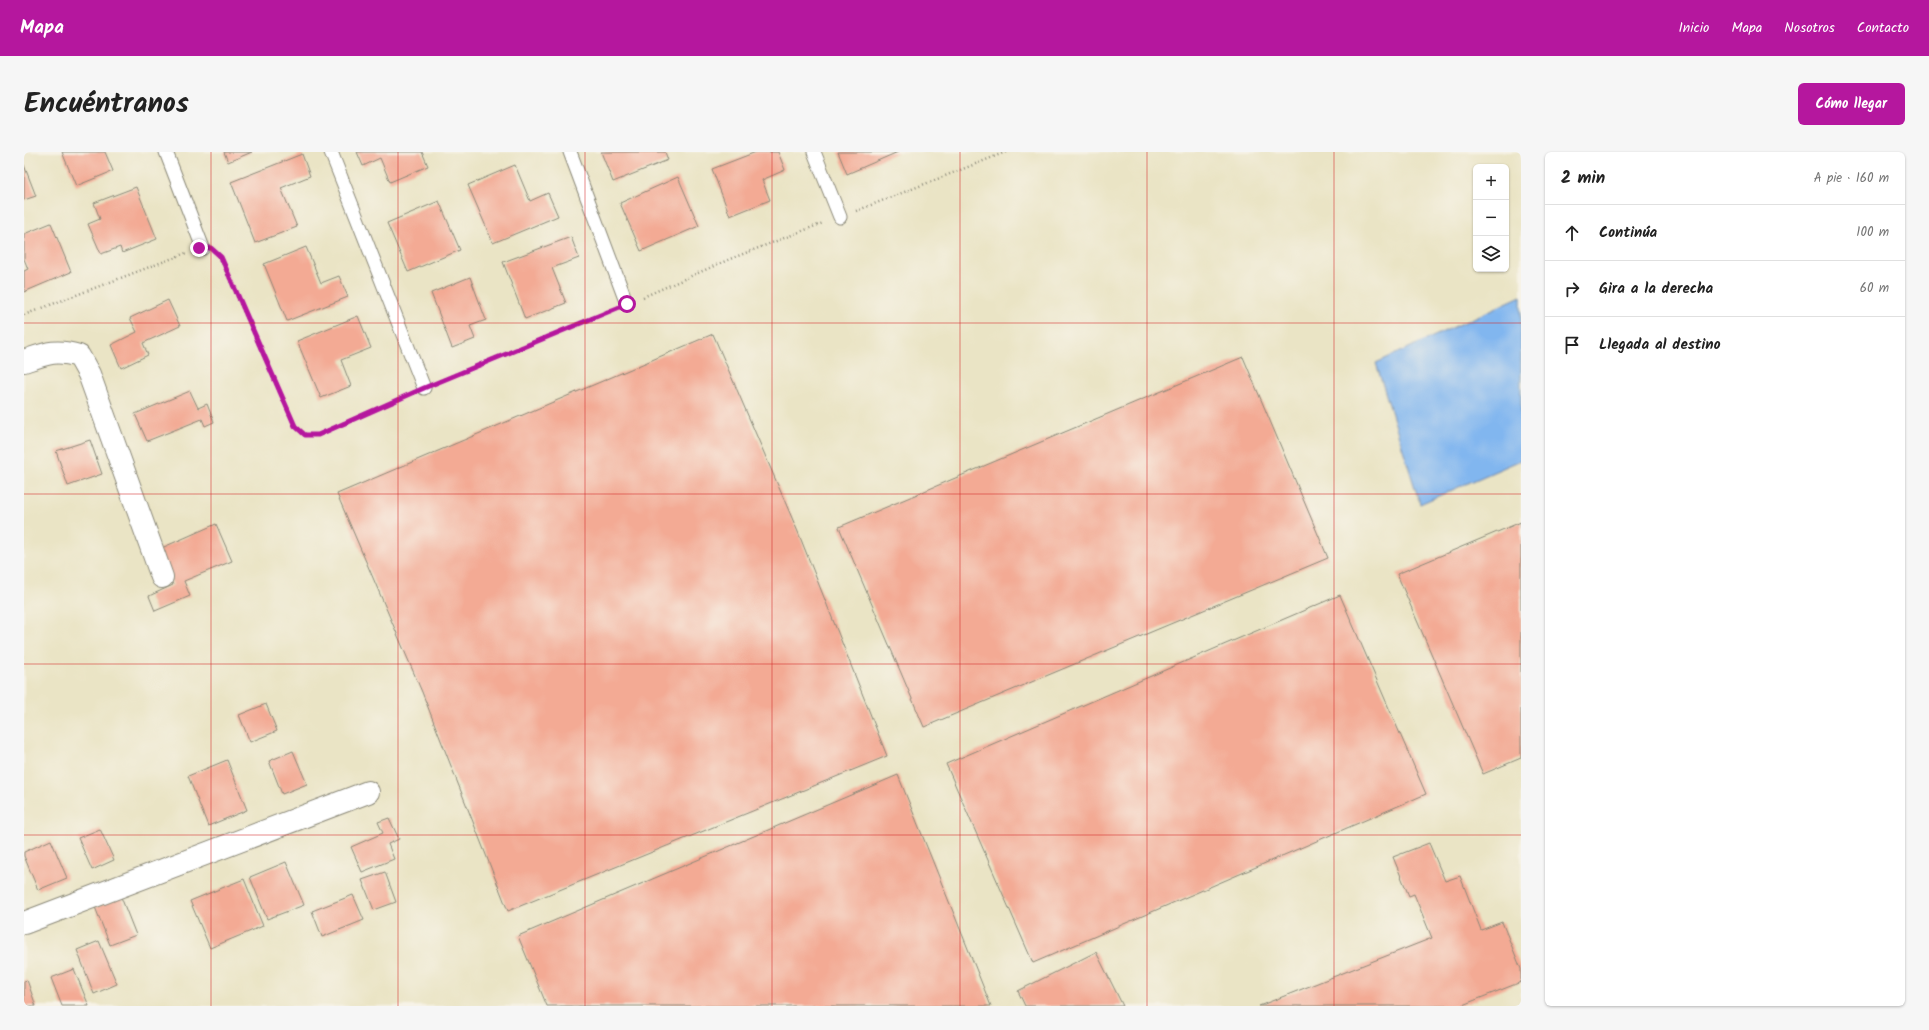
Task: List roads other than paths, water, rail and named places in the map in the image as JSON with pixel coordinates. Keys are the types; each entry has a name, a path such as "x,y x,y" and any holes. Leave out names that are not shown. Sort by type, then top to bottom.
{"street":[{"path":"24,361 45,354 62,351 79,356 89,374 162,577"},
{"path":"24,923 368,792"}],"lane":[{"path":"166,152 203,248"},
{"path":"331,152 424,388"},
{"path":"570,152 627,304"},
{"path":"814,152 840,217"}],"water":[{"path":"1521,296 1521,460 1420,504 1376,363"}]}
